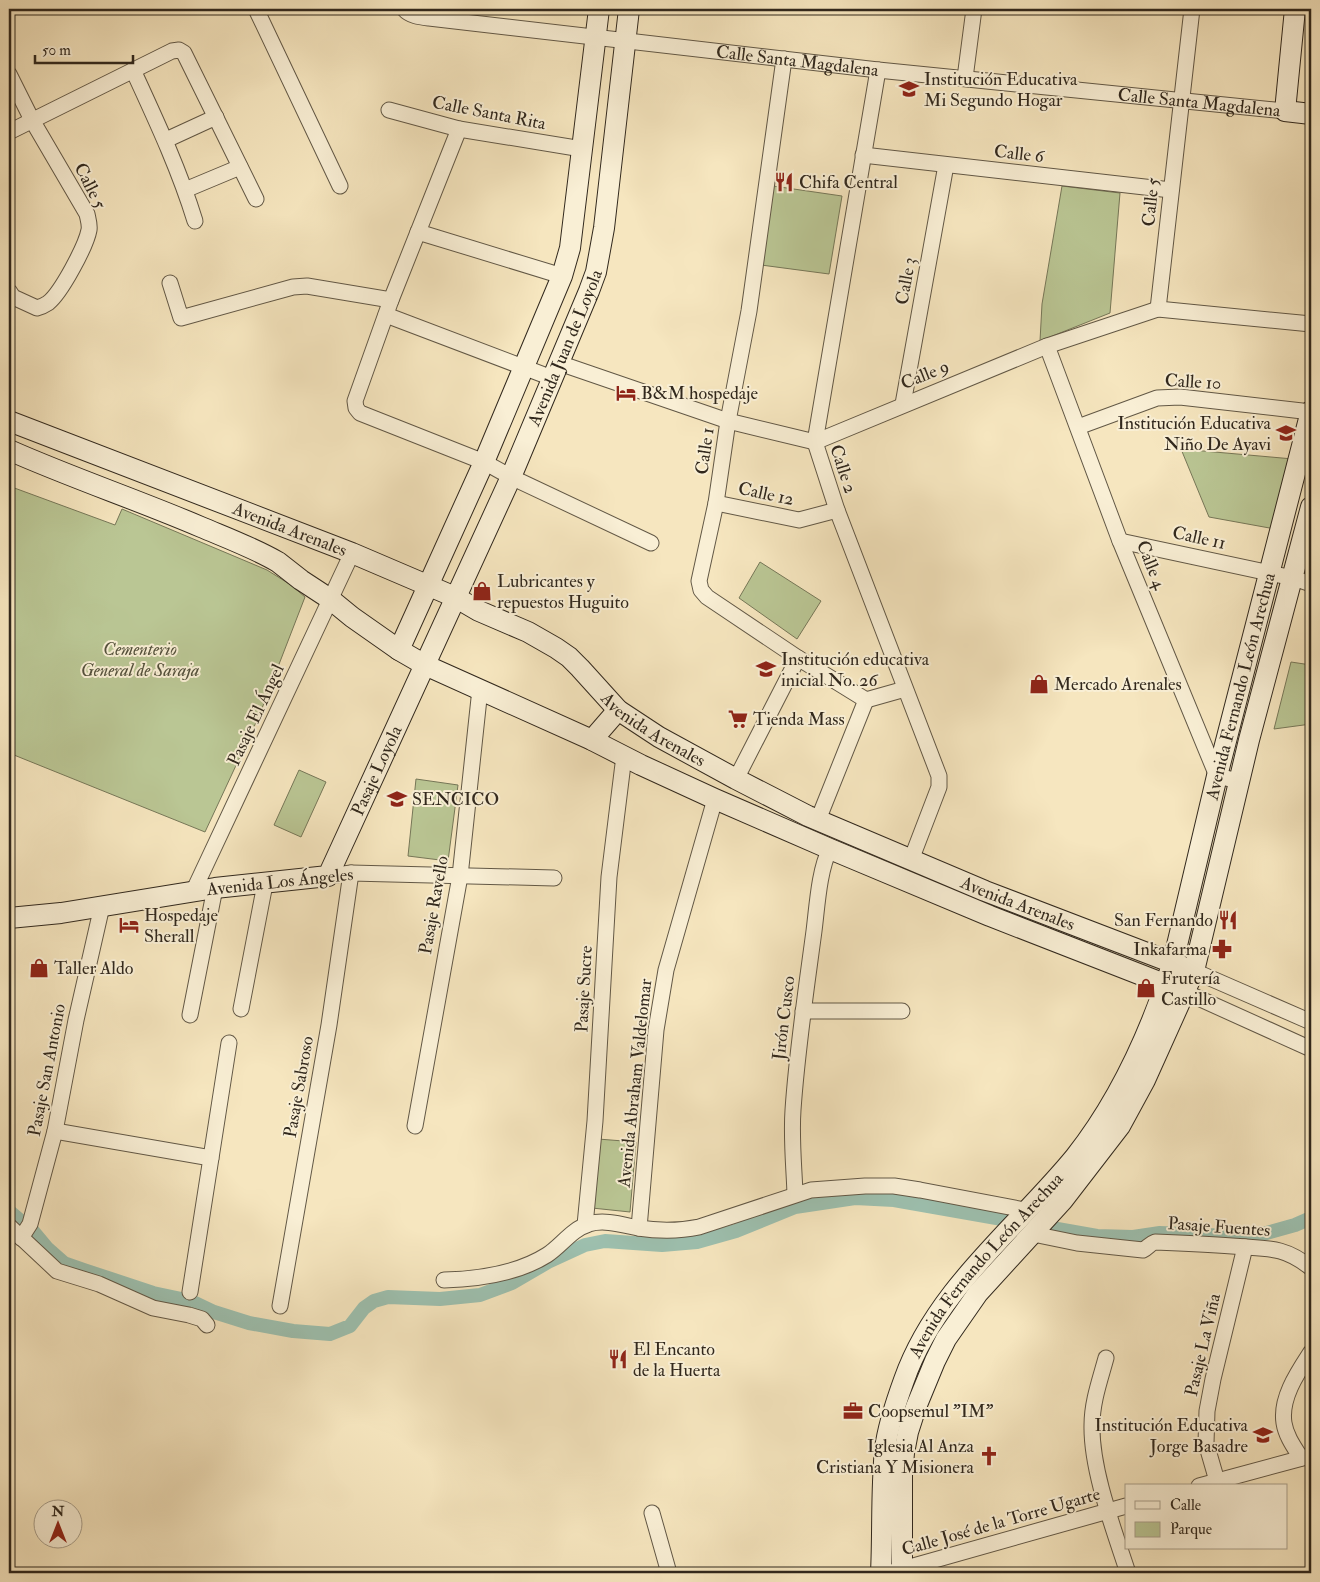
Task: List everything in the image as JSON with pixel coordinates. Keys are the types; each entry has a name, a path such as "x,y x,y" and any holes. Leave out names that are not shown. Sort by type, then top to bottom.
{"street":[{"path":"256,9 340,186"},
{"name":"Calle Santa Magdalena","path":"404,9 416,16 429,18 878,70 1311,114"},
{"name":"Avenida Juan de Loyola","path":"399,650 484,462 562,276 570,248 599,9"},
{"name":"Avenida Juan de Loyola","path":"425,665 511,477 589,291 600,250 609,188 624,40 629,9"},
{"path":"966,78 974,9"},
{"name":"Calle 5","path":"1158,309 1192,9"},
{"path":"1285,111 1295,9"},
{"path":"9,132 172,51 179,50 184,53 256,199"},
{"name":"Calle 1","path":"784,59 749,310 728,421 716,503 699,581 701,590 707,597 798,658 866,700"},
{"path":"133,70 166,140 186,190 195,221"},
{"name":"Calle 2","path":"878,70 815,442 836,510 901,690 940,781 911,860"},
{"name":"Calle 5","path":"9,74 32,120 87,214 89,227 87,239 70,273 56,295 47,304 38,308 13,297 9,291"},
{"name":"Calle Santa Rita","path":"389,110 459,129 582,149"},
{"path":"166,140 216,117"},
{"path":"459,129 391,300 355,401 356,408 360,413 484,462 511,477 651,543"},
{"name":"Calle 6","path":"863,155 1171,190"},
{"name":"Calle 3","path":"903,404 946,165"},
{"path":"186,190 240,167"},
{"path":"418,232 562,276"},
{"path":"170,283 181,318 293,287 307,286 391,300"},
{"name":"Calle 9","path":"815,442 903,404 1048,346 1158,309 1311,324"},
{"path":"386,315 524,368 555,371 728,421 815,442"},
{"name":"Calle 4","path":"1048,346 1120,541 1217,776"},
{"name":"Calle 10","path":"1078,427 1157,398 1168,397 1311,412"},
{"name":"Avenida Fernando León Arechua","path":"892,1572 885,1448 889,1425 904,1378 926,1334 958,1286 1025,1210 1054,1181 1091,1136 1134,1060 1166,983 1173,962 1217,776 1311,412"},
{"name":"Avenida Arenales","path":"9,421 352,553 456,597 479,612 528,632 569,658 618,710 736,780 818,820 911,860 985,891 1173,962 1311,1022"},
{"name":"Avenida Arenales","path":"9,450 259,552 278,562 399,650 425,665 592,740 715,799 990,916 1166,983 1311,1049"},
{"name":"Calle 12","path":"716,503 799,520 836,510"},
{"name":"Avenida Fernando León Arechua","path":"892,1572 904,1453 908,1432 916,1407 946,1339 978,1293 1033,1234 1086,1171 1120,1126 1145,1080 1194,971 1248,740 1302,581 1311,507"},
{"name":"Calle 11","path":"1120,541 1302,581"},
{"name":"Pasaje El Ángel","path":"194,892 352,553"},
{"path":"736,780 798,658"},
{"name":"Pasaje Loyola","path":"328,876 425,665"},
{"name":"Pasaje Ravello","path":"415,1126 460,876 480,689"},
{"path":"818,820 866,700 901,690"},
{"path":"592,740 618,710"},
{"name":"Pasaje Sucre","path":"585,1225 595,1121 609,877 624,756"},
{"path":"1217,776 1239,781"},
{"name":"Avenida Abraham Valdelomar","path":"639,1228 656,1030 666,970 715,799"},
{"name":"Jirón Cusco","path":"795,1194 792,1141 793,1111 803,1011 824,865 830,849"},
{"name":"Avenida Los Ángeles","path":"9,918 61,913 215,888 265,884 351,873 554,878"},
{"name":"Pasaje Sabroso","path":"280,1306 329,1025 351,873"},
{"path":"241,1009 265,884"},
{"path":"190,1015 215,888"},
{"name":"Pasaje San Antonio","path":"21,1238 30,1224 55,1131 76,1020 102,906"},
{"path":"803,1011 902,1011"},
{"path":"190,1292 229,1043"},
{"path":"55,1131 211,1158"},
{"path":"444,1280 503,1273 526,1266 548,1255 579,1228 591,1223 676,1230 699,1228 811,1190 894,1186 1025,1210"},
{"path":"9,1226 57,1271 99,1284 153,1308 189,1315 202,1320 206,1325"},
{"name":"Pasaje Fuentes","path":"1033,1234 1077,1243 1143,1250 1155,1242 1265,1247 1303,1261 1311,1268"},
{"name":"Pasaje La Viña","path":"1216,1481 1206,1443 1207,1411 1244,1247"},
{"path":"1206,1484 1306,1457 1289,1439 1283,1414 1289,1391 1311,1352"},
{"path":"1106,1358 1093,1404 1092,1426 1096,1464 1128,1573"},
{"name":"Calle José de la Torre Ugarte","path":"892,1572 1125,1506"},
{"path":"652,1513 669,1573"}],"green space":[{"path":"773,186 842,196 829,274 761,265"},
{"path":"1062,186 1120,193 1110,313 1040,341 1042,304"},
{"path":"1181,449 1293,459 1275,529 1209,517"},
{"name":"Cementerio General de Saraja","path":"9,486 115,525 122,509 267,570 291,585 305,597 259,716 205,832 9,753"},
{"path":"760,562 821,601 797,639 739,598"},
{"path":"1291,662 1311,665 1311,724 1274,729"},
{"path":"299,770 326,782 301,837 274,825"},
{"path":"416,779 458,785 448,861 408,856"},
{"path":"598,1139 636,1142 630,1212 592,1208"}],"waterway":[{"path":"32,1230 47,1248 64,1263 84,1270 153,1293 191,1301 214,1312 249,1323 293,1331 330,1334 350,1326 364,1308 374,1301 388,1297 440,1299 480,1295 512,1283 548,1262 585,1245 605,1241 662,1245 697,1242 736,1231 795,1207 855,1198 894,1200 1097,1236 1133,1237 1160,1233 1252,1237 1295,1225 1311,1218"},
{"path":"9,1211 22,1222"}],"place":[{"name":"Institución Educativa Mi Segundo Hogar","path":"909,89"},
{"name":"Chifa Central","path":"784,182"},
{"name":"B&M hospedaje","path":"626,393"},
{"name":"Institución Educativa Niño De Ayavi","path":"1286,433"},
{"name":"Lubricantes y repuestos Huguito","path":"482,591"},
{"name":"Institución educativa inicial No. 26","path":"766,669"},
{"name":"Mercado Arenales","path":"1039,684"},
{"name":"Tienda Mass","path":"738,719"},
{"name":"SENCICO","path":"397,799"},
{"name":"San Fernando","path":"1228,920"},
{"name":"Hospedaje Sherall","path":"129,925"},
{"name":"Inkafarma","path":"1222,949"},
{"name":"Taller Aldo","path":"39,968"},
{"name":"Frutería Castillo","path":"1146,988"},
{"name":"El Encanto de la Huerta","path":"618,1359"},
{"name":"Coopsemul \"IM\"","path":"853,1411"},
{"name":"Institución Educativa Jorge Basadre","path":"1263,1435"},
{"name":"Iglesia Al Anza Cristiana Y Misionera","path":"989,1456"}]}
